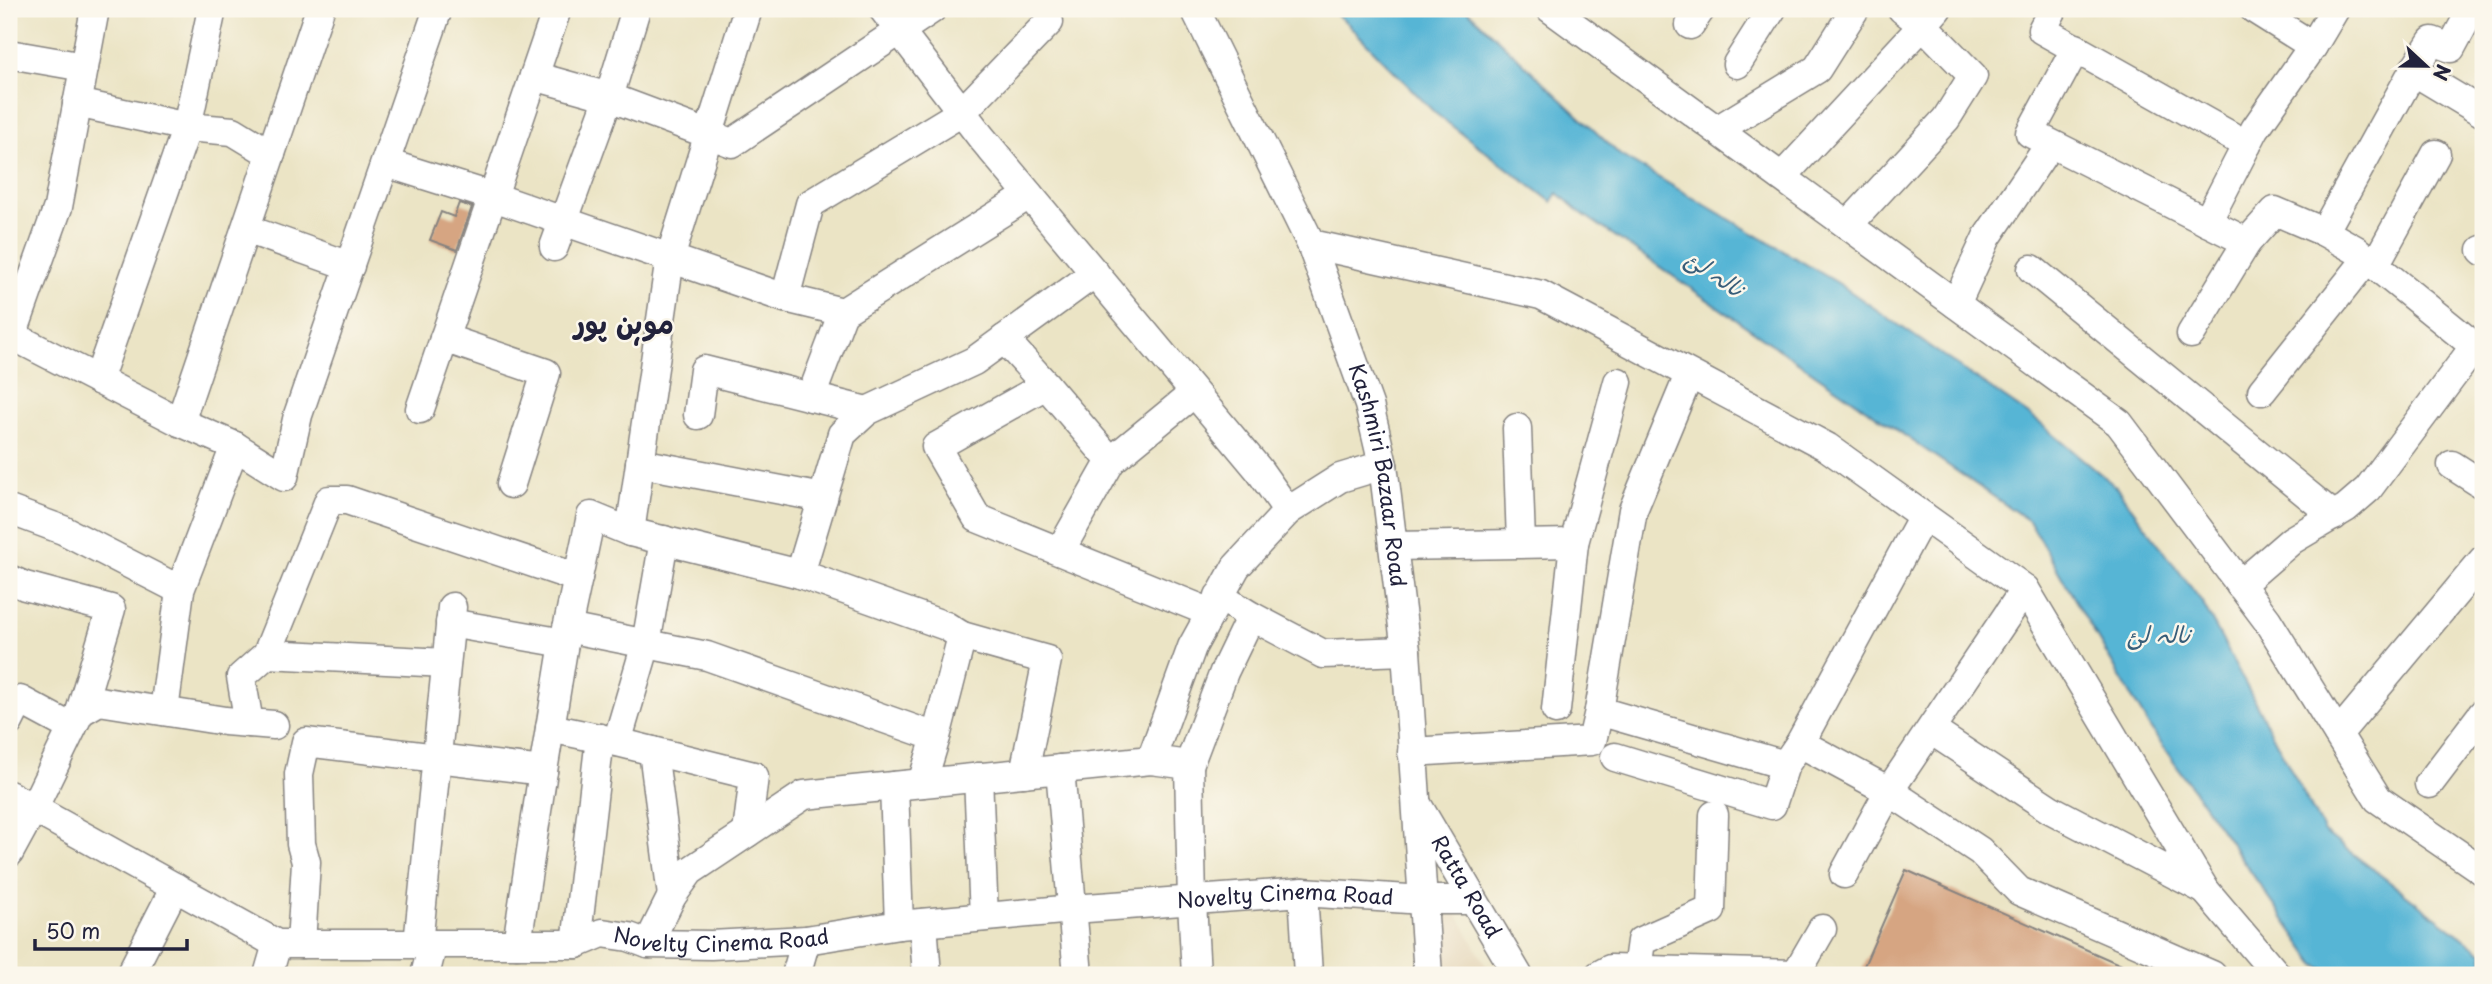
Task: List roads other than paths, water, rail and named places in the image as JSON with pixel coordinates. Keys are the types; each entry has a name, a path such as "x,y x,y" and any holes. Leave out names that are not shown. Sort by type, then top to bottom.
{"street":[{"path":"95,9 58,207 10,335 180,422 236,446 284,477 298,415 438,9"},
{"path":"98,380 187,127 212,9"},
{"path":"180,422 320,9"},
{"path":"420,409 556,9"},
{"path":"559,234 609,97 636,9"},
{"path":"630,532 670,258 748,9"},
{"path":"534,76 609,97 732,143 891,20 932,9"},
{"name":"Kashmiri Bazaar Road","path":"1195,9 1311,244 1369,405 1383,465 1406,651 1428,975"},
{"path":"1551,9 2119,423 2267,620 2378,799 2483,871"},
{"path":"1717,130 1817,69 1855,9"},
{"path":"2053,9 2042,30 2247,145"},
{"path":"2254,9 2313,46"},
{"path":"2207,222 2256,129 2335,9"},
{"path":"2324,232 2432,41 2451,47 2472,9"},
{"path":"1737,64 1769,10"},
{"path":"1782,177 1921,14 1973,76 1946,119 1848,225"},
{"path":"891,20 962,112 1259,470 1288,511"},
{"path":"785,298 810,204 962,112 1049,22"},
{"path":"2076,48 2030,133 2247,242"},
{"path":"9,55 84,67"},
{"path":"2413,71 2483,113"},
{"path":"77,103 187,127 233,131 271,154"},
{"path":"1956,304 1987,237 2050,144"},
{"path":"2262,391 2371,262 2436,154"},
{"path":"386,163 494,197 559,234 670,258 785,298 843,312"},
{"path":"811,397 843,312 1030,195"},
{"path":"2192,334 2247,242 2275,211 2324,232 2371,262 2479,350 2368,489 2346,508 2292,540 2240,585"},
{"path":"246,229 349,266"},
{"path":"1311,244 1541,295 1827,447 2025,589 2205,890 2277,975"},
{"path":"2032,269 2334,516"},
{"path":"800,574 842,434 867,411 974,361 1095,273"},
{"path":"444,338 546,373 511,484"},
{"path":"1004,339 1111,461"},
{"path":"698,415 704,370 867,411"},
{"path":"1412,752 1592,741 1633,510 1689,375"},
{"path":"1556,710 1574,543 1618,382"},
{"path":"1046,385 936,447 977,518 1060,551 1251,617 1323,654 1406,651"},
{"path":"1060,551 1111,461 1194,393"},
{"path":"1517,428 1521,542"},
{"path":"164,711 180,590 236,446"},
{"path":"640,463 823,498"},
{"path":"1152,760 1192,647 1236,567 1288,511 1340,478 1383,465"},
{"path":"2452,465 2483,485"},
{"path":"76,720 99,701 261,724 241,677 267,654 329,500 347,500 578,578"},
{"path":"9,510 63,530 180,590"},
{"path":"517,944 565,636 591,516 630,532 800,574 946,626 962,636 1047,660 1024,773"},
{"path":"1615,757 1772,805 1792,754 1923,516"},
{"path":"576,944 608,740 646,644 664,540"},
{"path":"1393,546 1574,543"},
{"path":"2338,734 2483,560"},
{"path":"9,579 111,609 76,720 9,853"},
{"path":"1844,874 1889,792 2025,589"},
{"path":"425,975 437,758 451,615 565,636 646,644 707,656 936,737"},
{"path":"1196,975 1189,765 1224,672 1251,617"},
{"path":"922,783 962,636"},
{"path":"267,654 446,663"},
{"path":"9,722 20,700 76,720"},
{"path":"1599,711 1792,754 1889,792 1980,852 2018,891 2212,975"},
{"path":"2429,784 2483,713"},
{"path":"550,728 754,776 747,833"},
{"path":"1931,730 2050,809 2205,890"},
{"path":"268,975 289,944 306,862 301,844 299,774 306,742 543,771"},
{"path":"653,751 672,896"},
{"path":"648,944 672,896 690,871 804,795 1152,760 1189,765"},
{"path":"1060,769 1078,975"},
{"path":"978,777 984,917"},
{"path":"894,786 911,924 927,975"},
{"name":"Novelty Cinema Road","path":"9,795 175,887 289,944 576,944 602,933 629,937 648,944 711,945 806,940 911,924 1073,909 1303,892 1423,900 1473,900"},
{"name":"Ratta Road","path":"1415,800 1518,975"},
{"path":"1637,970 1641,942 1711,910 1714,815"},
{"path":"130,975 175,887"},
{"path":"1303,892 1308,975"},
{"path":"1599,975 1611,969 1797,974 1822,929"},
{"path":"796,975 806,940"}],"water":[{"name":"نالہ لئ","path":"1329,9 1466,9 1620,155 1838,283 2036,420 2116,487 2202,602 2324,832 2483,953 2483,975 2335,975 2316,965 2150,728 2029,521 1577,210 1558,193 1552,202 1435,113 1347,23"}],"district":[{"name":"موہن پور","path":"624,324"}]}
